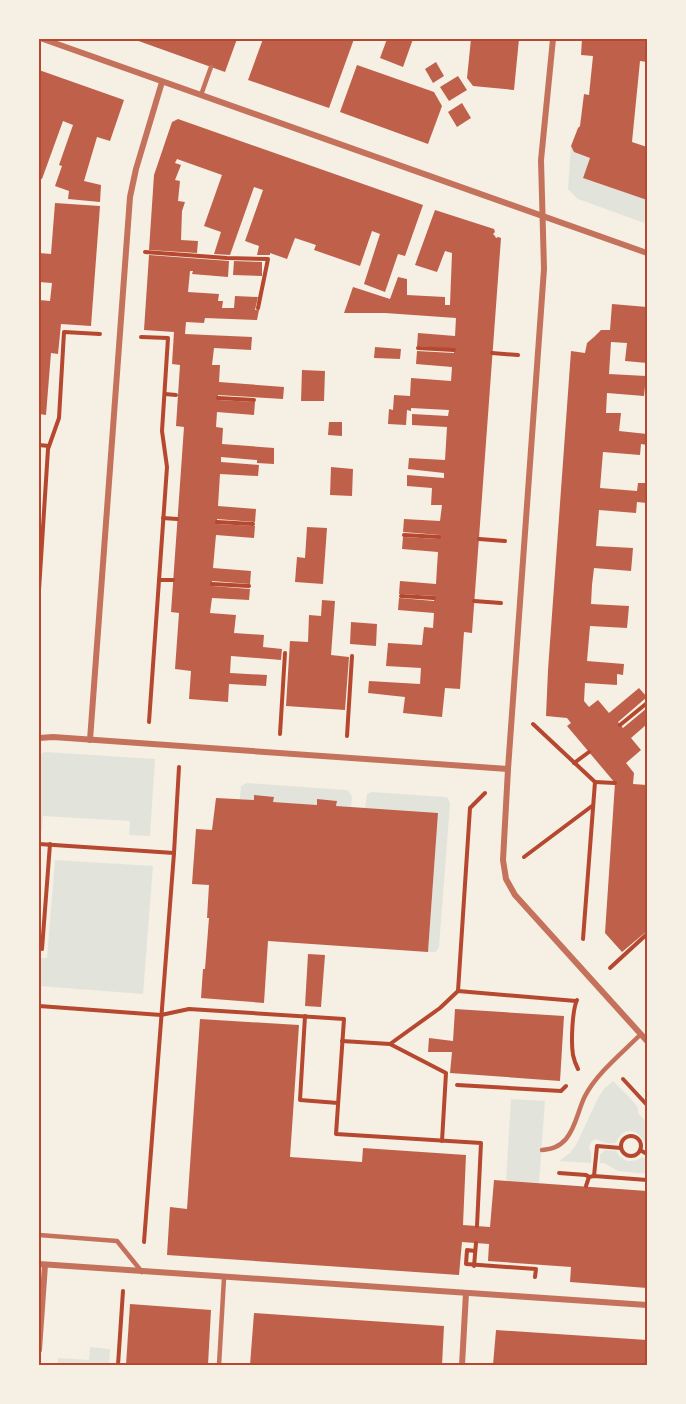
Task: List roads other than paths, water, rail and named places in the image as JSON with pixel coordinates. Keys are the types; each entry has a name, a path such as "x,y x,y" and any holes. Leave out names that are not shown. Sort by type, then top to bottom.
{"street":[{"path":"43,39 647,253"},
{"path":"553,39 541,160 544,269 503,860 506,879 515,894 647,1041"},
{"path":"90,740 130,197 162,82"},
{"path":"39,738 508,769"},
{"path":"39,1350 42,1265 647,1305"},
{"path":"462,1365 466,1293"}],"lane":[{"path":"201,95 211,67"},
{"path":"542,1150 553,1149 566,1139 593,1083 641,1034"},
{"path":"39,1235 117,1240 142,1272"},
{"path":"219,1365 224,1278"}]}
